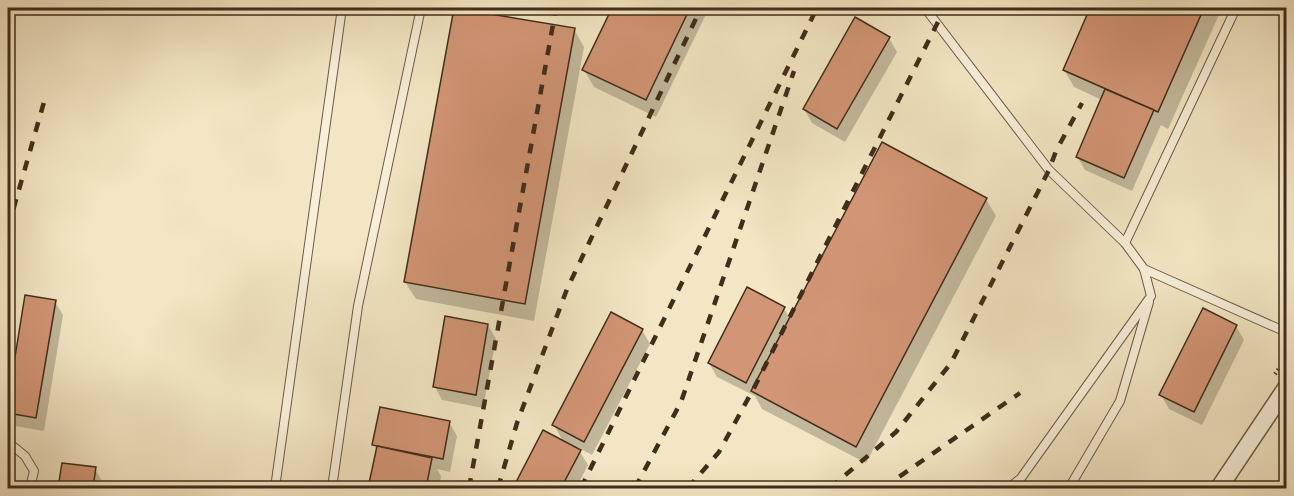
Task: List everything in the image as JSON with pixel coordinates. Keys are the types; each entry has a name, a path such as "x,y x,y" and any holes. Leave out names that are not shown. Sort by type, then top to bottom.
{"street":[{"path":"1219,489 1287,388"}],"lane":[{"path":"275,489 342,8"},
{"path":"332,489 358,306 421,8"},
{"path":"926,8 1048,170 1125,243 1144,269 1151,296 1120,401 1070,489"},
{"path":"1125,243 1236,8"},
{"path":"1144,269 1287,332"},
{"path":"1009,489 1021,477 1151,296"},
{"path":"8,442 25,456 34,471 30,489"}],"building":[{"path":"454,8 575,28 525,304 404,282"},
{"path":"612,8 690,8 646,100 582,70"},
{"path":"1090,8 1204,8 1158,112 1063,70"},
{"path":"855,17 890,37 837,129 803,109"},
{"path":"1105,89 1154,110 1124,178 1076,157"},
{"path":"882,142 987,198 856,447 751,391"},
{"path":"747,287 785,307 746,383 708,363"},
{"path":"25,295 56,300 36,418 8,413 8,400"},
{"path":"1203,308 1237,325 1194,412 1159,395"},
{"path":"611,312 643,329 584,442 552,425"},
{"path":"445,316 488,324 476,395 433,387"},
{"path":"380,407 450,421 443,459 372,445"},
{"path":"543,430 581,450 561,488 513,488"},
{"path":"377,446 432,458 426,488 368,488"},
{"path":"62,463 96,467 93,488 58,488"}],"railway":[{"path":"469,488 556,8"},
{"path":"498,488 517,423 567,289 701,8"},
{"path":"581,488 817,8"},
{"path":"688,488 719,452 755,386 945,8"},
{"path":"635,488 681,402 794,71"},
{"path":"8,228 44,102"},
{"path":"830,488 896,432 951,363 1082,103"},
{"path":"883,488 1020,393"}]}
